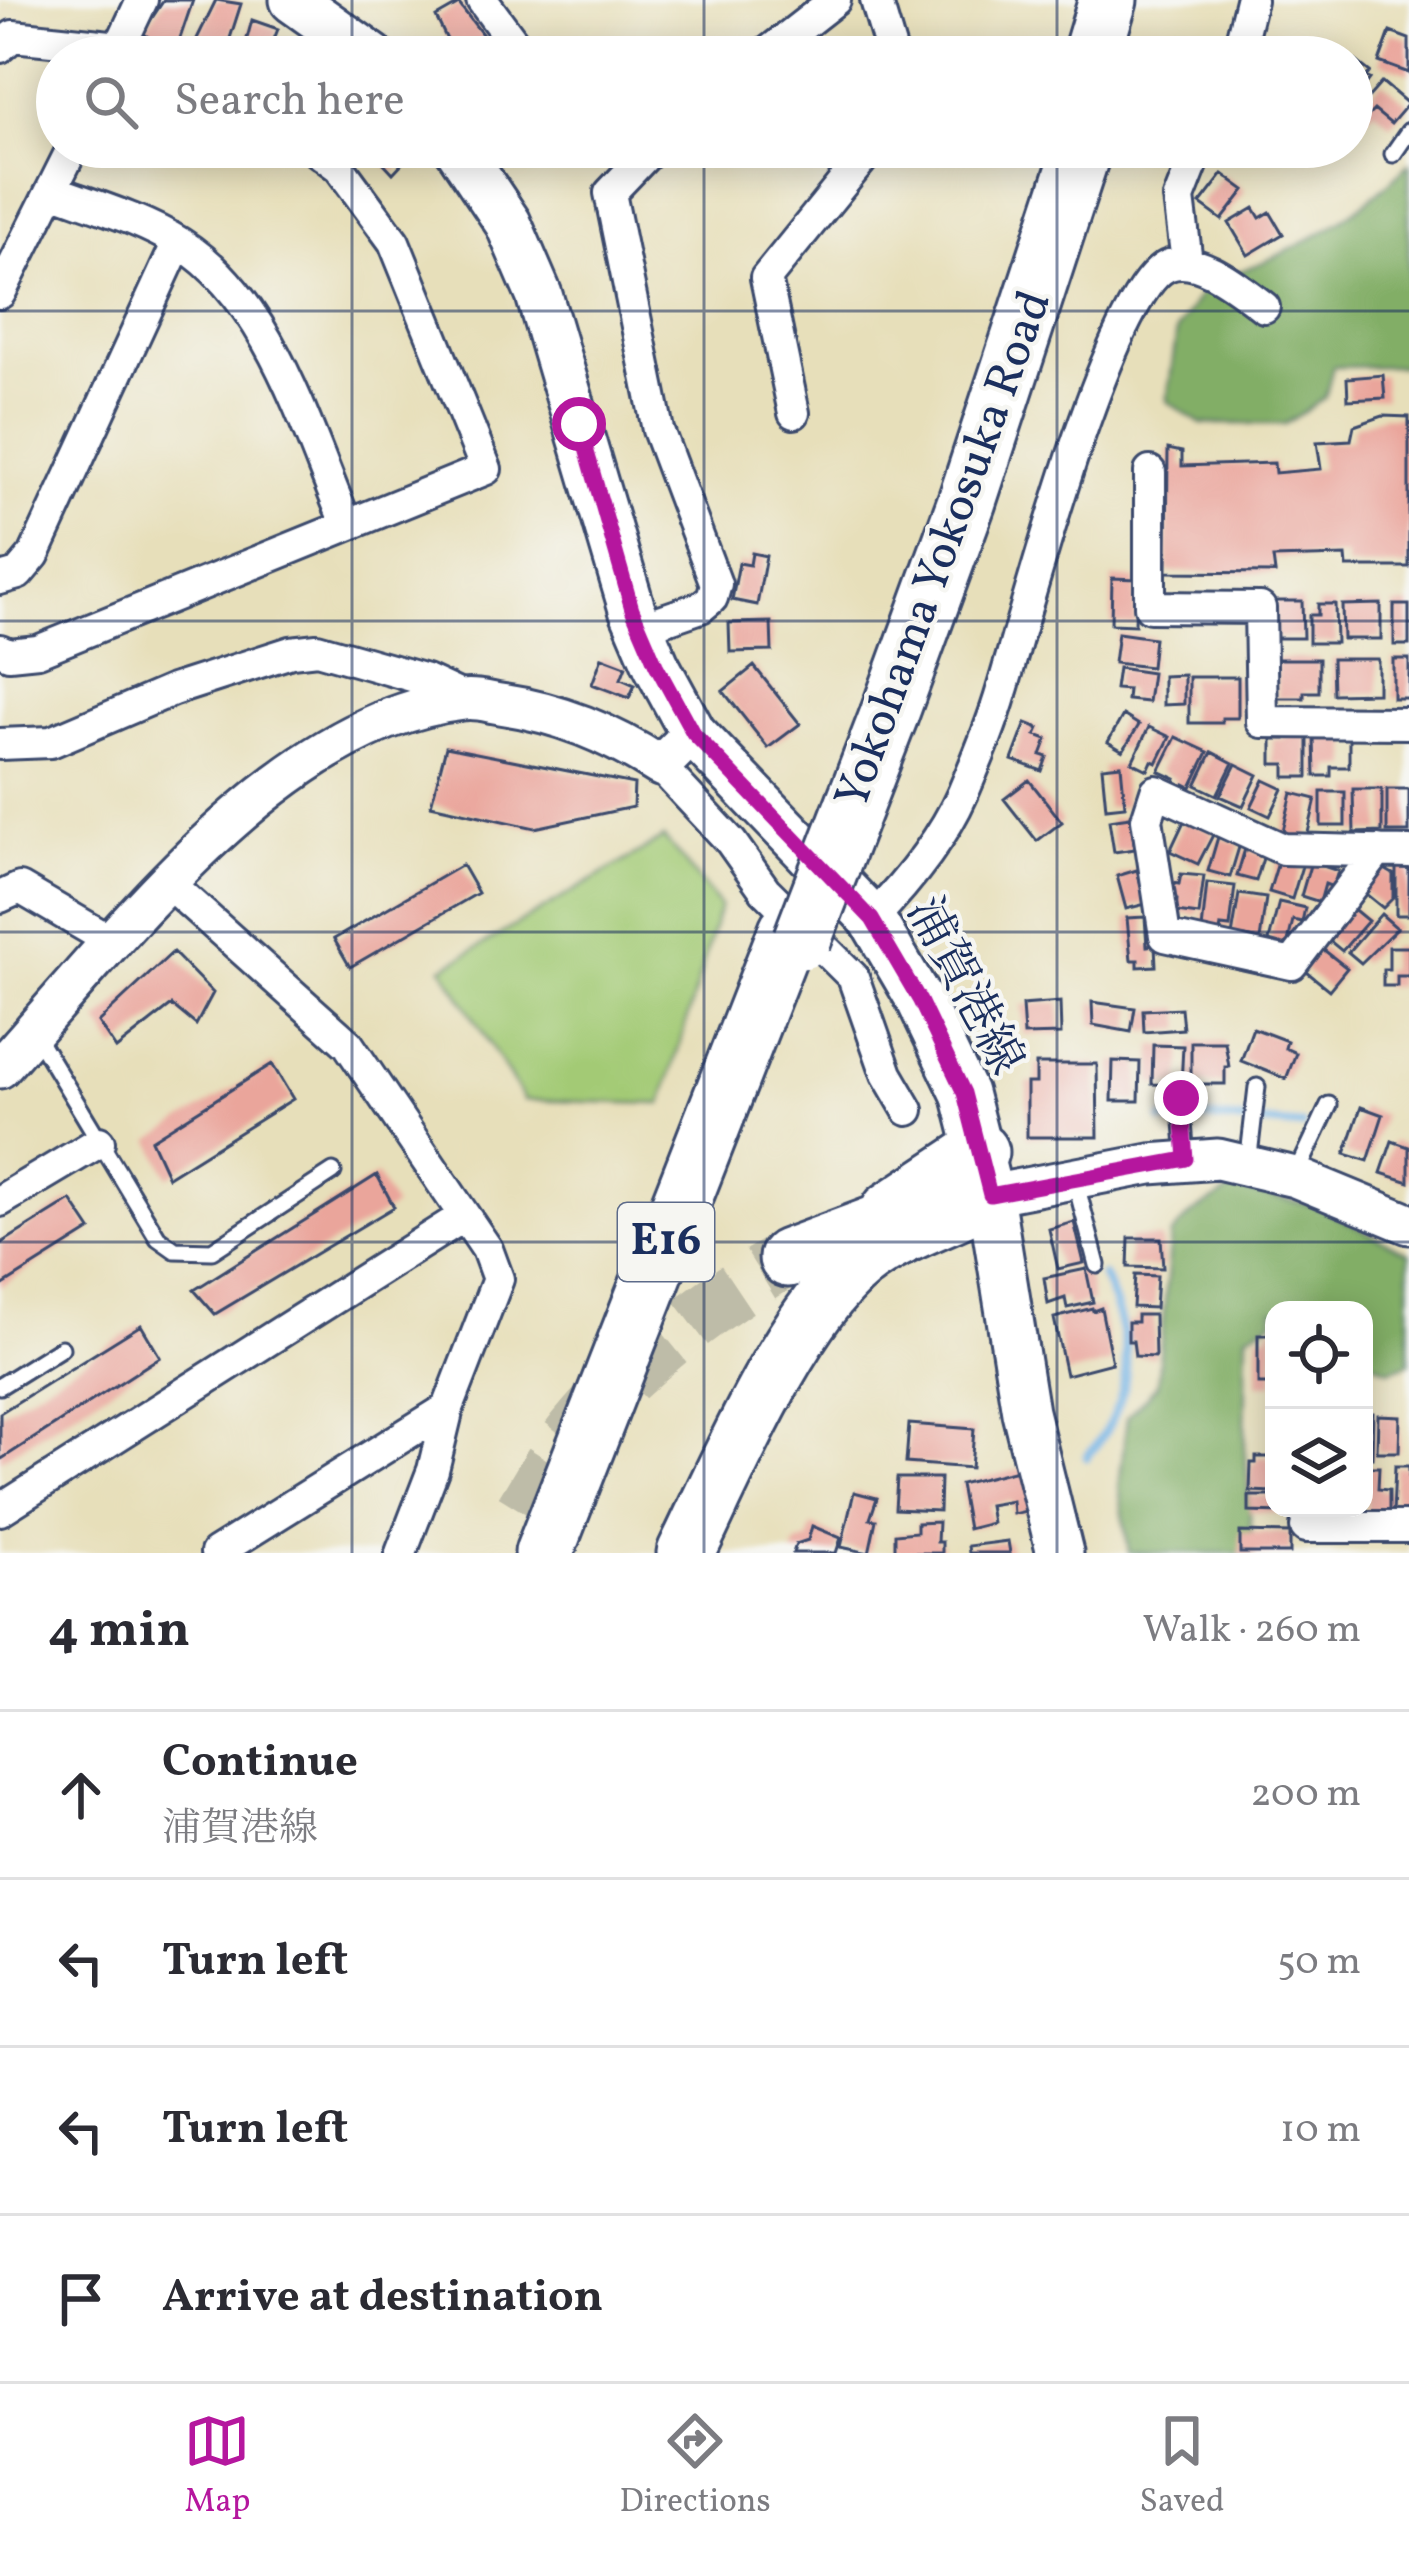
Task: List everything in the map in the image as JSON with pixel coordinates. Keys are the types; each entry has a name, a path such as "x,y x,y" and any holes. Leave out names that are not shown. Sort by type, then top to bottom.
{"highway":[{"path":"1097,36 1108,0"},
{"path":"1117,36 1127,0"},
{"name":"Yokohama Yokosuka Road","path":"880,712 1057,168"},
{"name":"Yokohama Yokosuka Road","path":"562,1553 880,712 974,479 1076,168"},
{"name":"Yokohama Yokosuka Road","path":"523,1540 795,935"},
{"path":"788,1258 984,1173"},
{"path":"686,1553 766,1395 808,1321 831,1291 857,1264 894,1238 943,1220 984,1173"}],"main road":[{"path":"293,0 344,36"},
{"name":"浦賀港線","path":"471,168 508,224 539,295 640,628 693,733 872,919 920,1001 964,1093 984,1173 1025,1412 1060,1553"}],"street":[{"path":"130,36 142,0"},
{"path":"482,0 509,36"},
{"path":"789,36 835,0"},
{"path":"877,0 887,36"},
{"path":"1242,36 1251,0"},
{"path":"0,47 13,36 36,40"},
{"path":"0,292 63,168"},
{"path":"0,650 9,654 38,651 486,469 394,242 340,168"},
{"path":"634,168 610,194 658,430 716,584 712,598 701,607 640,628"},
{"path":"794,413 766,278 855,168"},
{"path":"1187,262 1179,198 1190,168"},
{"path":"52,190 133,220 201,258 264,330 346,523"},
{"path":"0,579 17,574 34,555 178,242"},
{"path":"872,919 917,866 960,799 1001,696 1045,537 1088,414 1131,311 1156,274 1169,265 1187,262 1264,307"},
{"path":"1150,472 1150,607 1260,608 1262,722 1409,723"},
{"path":"0,744 51,742 173,690 291,652 317,649 426,680 467,699 569,718 660,766 730,842 765,890 853,977 887,1074 908,1110"},
{"path":"0,1068 167,883 258,798 308,761 358,733 408,712 467,699"},
{"path":"660,766 693,733"},
{"path":"1156,791 1283,849 1394,852 1292,964 1165,936 1147,819 1156,791"},
{"path":"167,883 349,1044 487,1249 498,1279 448,1408 434,1470 400,1553"},
{"path":"0,897 20,888 114,943"},
{"path":"0,1201 99,1142"},
{"path":"984,1173 1076,1180 1186,1159 1248,1164 1409,1224"},
{"path":"0,1510 464,1216"},
{"path":"216,1553 448,1408"},
{"path":"1306,1529 1409,1527"}],"lane":[{"path":"1393,154 1409,131"},
{"path":"33,1032 158,1238 176,1250 212,1252 333,1172"},
{"path":"1248,1164 1257,1088"},
{"path":"1181,1098 1186,1159"},
{"path":"1294,1178 1329,1105"},
{"path":"1076,1180 1096,1264"},
{"path":"0,1386 61,1348"}],"green space":[{"path":"1409,163 1409,366 1333,367 1325,398 1285,424 1201,424 1167,401 1177,330 1209,281 1264,262 1317,235 1366,202"},
{"path":"664,838 720,906 662,1104 524,1100 443,968"},
{"path":"1233,1189 1315,1206 1409,1253 1409,1363 1390,1370 1373,1363 1373,1301 1265,1301 1265,1325 1247,1335 1245,1444 1253,1553 1129,1553 1119,1488 1127,1417 1157,1385 1171,1235 1192,1214"}],"building":[{"path":"164,0 193,0 181,36 142,33"},
{"path":"216,0 241,4 231,36 198,36"},
{"path":"459,4 483,36 445,36 436,17"},
{"path":"252,20 278,29 275,36 248,36"},
{"path":"1390,32 1409,39 1409,73 1379,62"},
{"path":"1382,82 1408,104 1391,124 1373,111 1373,92"},
{"path":"1223,174 1245,190 1222,220 1200,204"},
{"path":"1254,208 1260,218 1270,212 1283,234 1248,255 1229,223"},
{"path":"1383,375 1385,398 1348,400 1347,378"},
{"path":"1383,416 1409,417 1409,567 1347,567 1346,556 1273,558 1275,573 1167,572 1168,449 1182,452 1182,466 1274,463 1275,473 1321,469 1317,442 1351,440 1354,426"},
{"path":"752,553 766,556 757,605 732,600 739,563 750,565"},
{"path":"1112,578 1136,579 1135,625 1111,624"},
{"path":"1275,601 1302,601 1303,638 1275,638"},
{"path":"1318,604 1335,604 1336,643 1309,643 1309,615 1318,615"},
{"path":"1381,604 1381,639 1343,639 1342,605"},
{"path":"1394,605 1409,605 1409,645 1394,645"},
{"path":"771,622 772,651 730,652 729,623"},
{"path":"1118,633 1154,638 1151,667 1114,663"},
{"path":"602,657 626,666 621,679 635,685 629,698 592,684"},
{"path":"1276,659 1319,659 1319,692 1304,692 1304,698 1277,698"},
{"path":"1332,659 1378,659 1378,693 1333,694"},
{"path":"1393,659 1409,659 1409,698 1393,698"},
{"path":"754,666 800,724 768,748 723,691"},
{"path":"1118,668 1152,673 1148,702 1127,700 1128,690 1115,689"},
{"path":"1184,675 1184,704 1163,705 1163,676"},
{"path":"1189,677 1238,677 1238,718 1189,723"},
{"path":"1123,715 1139,725 1123,751 1108,742"},
{"path":"1026,723 1039,728 1036,735 1047,739 1042,771 1012,760"},
{"path":"1149,727 1170,737 1157,763 1152,761 1148,770 1132,762"},
{"path":"1285,734 1308,734 1308,777 1285,777 1285,764 1272,764 1272,739 1285,739"},
{"path":"1349,736 1349,767 1331,767 1331,776 1315,776 1314,737"},
{"path":"1176,737 1208,752 1191,787 1185,784 1182,790 1173,786 1176,779 1159,771"},
{"path":"446,747 634,784 633,807 535,828 431,805"},
{"path":"1212,752 1233,763 1217,795 1196,785"},
{"path":"1236,764 1258,775 1243,806 1220,796"},
{"path":"1121,765 1125,806 1106,808 1102,767"},
{"path":"1029,780 1062,822 1037,841 1004,799"},
{"path":"1264,780 1283,789 1270,816 1251,807"},
{"path":"1353,789 1382,789 1382,832 1354,833"},
{"path":"1387,789 1409,789 1409,832 1387,832"},
{"path":"1321,792 1345,792 1345,826 1321,826"},
{"path":"1292,793 1316,799 1306,841 1282,835"},
{"path":"1130,817 1135,849 1114,852 1109,820"},
{"path":"1185,819 1214,833 1198,864 1170,851"},
{"path":"1218,837 1240,844 1230,877 1208,871"},
{"path":"1245,849 1264,855 1256,881 1237,876"},
{"path":"1279,859 1302,866 1292,899 1269,892"},
{"path":"1311,862 1338,871 1333,887 1325,884 1320,902 1301,896"},
{"path":"462,865 478,893 350,967 334,939"},
{"path":"1381,867 1393,874 1393,898 1383,908 1362,891"},
{"path":"1396,867 1409,867 1409,915 1396,915"},
{"path":"1137,870 1146,904 1126,909 1117,876"},
{"path":"1181,874 1204,876 1199,915 1176,912 1177,900 1170,899 1172,883 1179,884"},
{"path":"1207,883 1235,886 1230,927 1221,926 1220,932 1202,930"},
{"path":"1239,894 1266,898 1260,940 1245,937 1244,945 1231,942"},
{"path":"1279,902 1305,908 1302,922 1293,920 1287,946 1269,941"},
{"path":"1351,907 1368,921 1342,951 1325,937"},
{"path":"1381,914 1397,928 1361,963 1348,952"},
{"path":"1145,917 1147,946 1155,945 1156,966 1138,967 1138,960 1131,960 1127,918"},
{"path":"1320,947 1347,968 1329,990 1302,968"},
{"path":"1389,947 1409,947 1409,976 1397,976 1397,986 1383,986"},
{"path":"173,952 213,993 196,1025 172,1005 116,1049 98,1022"},
{"path":"1060,1002 1061,1034 1024,1035 1022,1005"},
{"path":"1092,1002 1135,1008 1131,1032 1093,1025"},
{"path":"1181,1008 1183,1029 1144,1032 1143,1010"},
{"path":"1253,1028 1287,1041 1285,1048 1296,1053 1286,1079 1241,1061"},
{"path":"1191,1042 1225,1042 1229,1067 1225,1067 1225,1084 1191,1084"},
{"path":"1153,1045 1183,1046 1181,1085 1152,1084"},
{"path":"1113,1061 1140,1062 1139,1101 1112,1101"},
{"path":"272,1064 293,1099 168,1177 151,1140"},
{"path":"1036,1064 1097,1064 1098,1137 1027,1137 1027,1083 1036,1083"},
{"path":"1361,1107 1383,1115 1368,1161 1345,1154"},
{"path":"1392,1141 1409,1147 1409,1182 1381,1173"},
{"path":"377,1175 394,1207 215,1314 194,1290"},
{"path":"71,1200 91,1230 0,1287 0,1244"},
{"path":"1074,1222 1084,1263 1058,1269 1049,1229"},
{"path":"1129,1238 1161,1238 1163,1268 1128,1267"},
{"path":"1086,1269 1093,1302 1067,1308 1065,1298 1048,1304 1044,1278"},
{"path":"1135,1275 1157,1276 1155,1308 1133,1307"},
{"path":"1101,1308 1112,1363 1066,1375 1054,1318"},
{"path":"1137,1315 1154,1315 1155,1357 1135,1356 1133,1341 1128,1341 1128,1322 1137,1322"},
{"path":"141,1325 160,1357 0,1460 0,1413"},
{"path":"1258,1335 1265,1335 1265,1384 1258,1384"},
{"path":"1378,1415 1400,1416 1399,1452 1377,1452"},
{"path":"909,1424 974,1429 971,1468 906,1463"},
{"path":"1256,1457 1265,1457 1265,1492 1250,1491 1251,1463 1256,1463"},
{"path":"1395,1466 1409,1466 1409,1514 1393,1514"},
{"path":"1373,1467 1379,1467 1378,1489 1389,1490 1389,1515 1373,1515"},
{"path":"1025,1468 1039,1508 1013,1514 1012,1501 989,1505 992,1523 968,1529 960,1484"},
{"path":"897,1478 940,1478 939,1511 895,1509"},
{"path":"854,1492 877,1498 870,1519 876,1520 869,1553 841,1547"},
{"path":"1249,1496 1265,1496 1265,1512 1249,1512"},
{"path":"938,1522 942,1553 895,1553 895,1534 917,1532 917,1523"},
{"path":"812,1526 841,1538 836,1553 793,1553 796,1544 808,1540"},
{"path":"1240,1532 1290,1533 1290,1553 1240,1553"},
{"path":"1008,1541 1010,1553 969,1553 968,1546"}],"waterway":[{"path":"1162,1120 1191,1117 1302,1126"},
{"path":"1087,1457 1115,1413 1126,1370 1121,1325 1103,1276"}],"tunnel":[{"path":"523,1512 583,1422 636,1368 728,1295 788,1258"}],"route":[{"path":"579,424 632,609 656,665 693,733 872,919 920,1001 964,1093 990,1195 1186,1159 1181,1098"}]}
